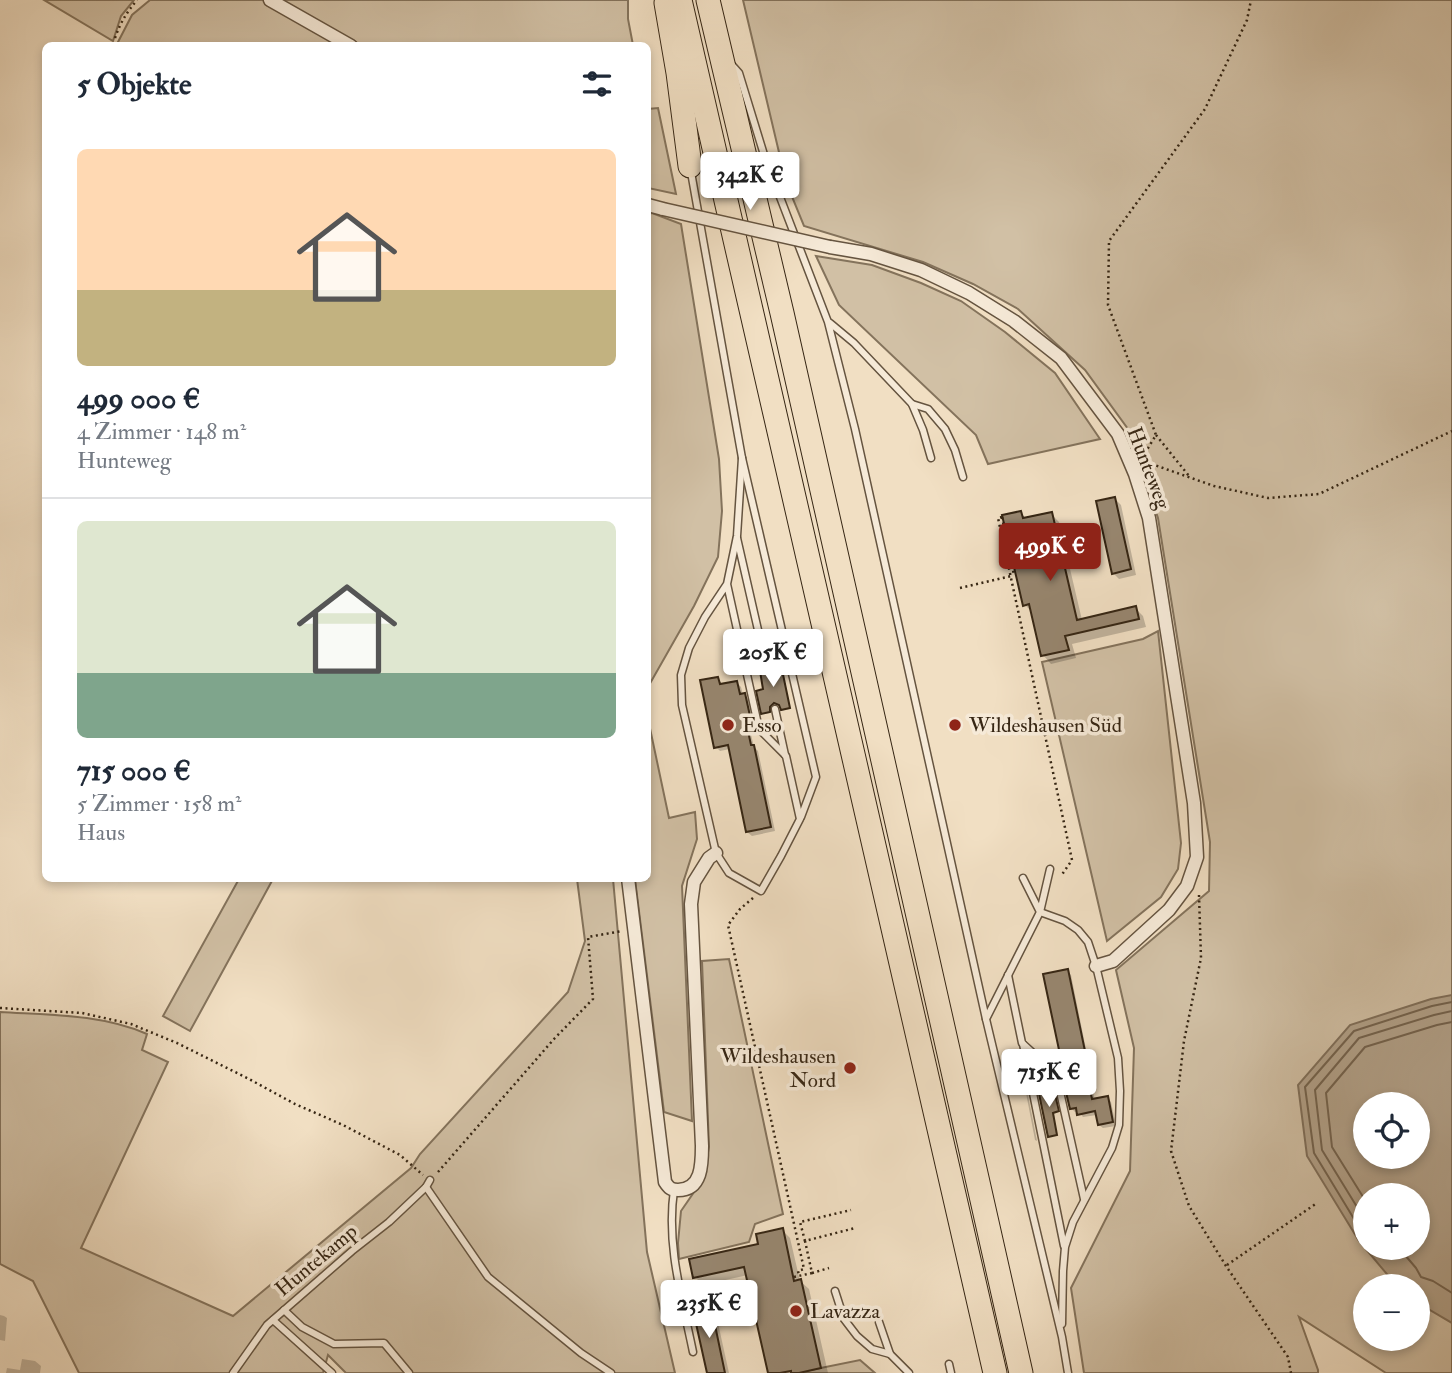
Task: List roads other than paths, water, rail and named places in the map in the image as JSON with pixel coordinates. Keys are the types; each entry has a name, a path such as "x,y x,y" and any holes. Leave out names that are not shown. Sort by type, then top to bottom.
{"highway":[{"path":"666,0 690,166"},
{"path":"680,0 995,1373"},
{"path":"708,0 785,327 1021,1373"}],"street":[{"path":"270,0 344,42"},
{"name":"Hunteweg","path":"651,206 871,254 921,271 969,293 1014,321 1061,358 1118,434 1150,518 1194,803 1197,857 1187,886 1169,910 1113,961 1096,966"},
{"path":"629,882 665,1182 674,1190 685,1189 698,1179 702,1164 691,904 694,882 709,858 716,853"}],"lane":[{"path":"721,54 739,73 765,158 828,322 855,429 986,1019 1069,1373"},
{"path":"690,166 743,458 816,777 800,819 761,891 729,873 716,853 681,705 681,674 690,648 705,617 727,584 737,536 743,458"},
{"path":"828,322 854,343 912,404 931,458"},
{"path":"912,404 928,409 944,429 955,450 963,477"},
{"path":"737,536 766,665"},
{"path":"727,584 759,729 786,756"},
{"path":"775,709 800,819"},
{"path":"986,1019 1040,912 1050,869"},
{"path":"1023,878 1040,912 1065,921 1088,942 1118,1058 1119,1125 1112,1147 1073,1222 1065,1247 1062,1336"},
{"path":"1008,974 1065,1247"},
{"path":"1022,1043 1056,1074 1084,1199"},
{"name":"Huntekamp","path":"233,1373 267,1325 389,1222 428,1184 488,1277 581,1353 611,1373"},
{"path":"674,1190 670,1212 673,1254 692,1352"},
{"path":"835,1291 844,1319 857,1336 872,1349 890,1354"},
{"path":"284,1310 302,1327 334,1344 384,1343 409,1373"},
{"path":"274,1320 332,1373"},
{"path":"879,1322 890,1354 909,1373"},
{"path":"949,1364 951,1373"}],"water":[{"path":"1452,995 1452,1323 1430,1310 1430,1274 1387,1274 1375,1260 1430,1260 1430,1183 1353,1183 1353,1231 1307,1156 1298,1085 1350,1025"}],"place":[{"name":"Esso","path":"728,725"},
{"name":"Wildeshausen Süd","path":"955,725"},
{"name":"Wildeshausen Nord","path":"850,1068"},
{"name":"Lavazza","path":"796,1311"}]}
